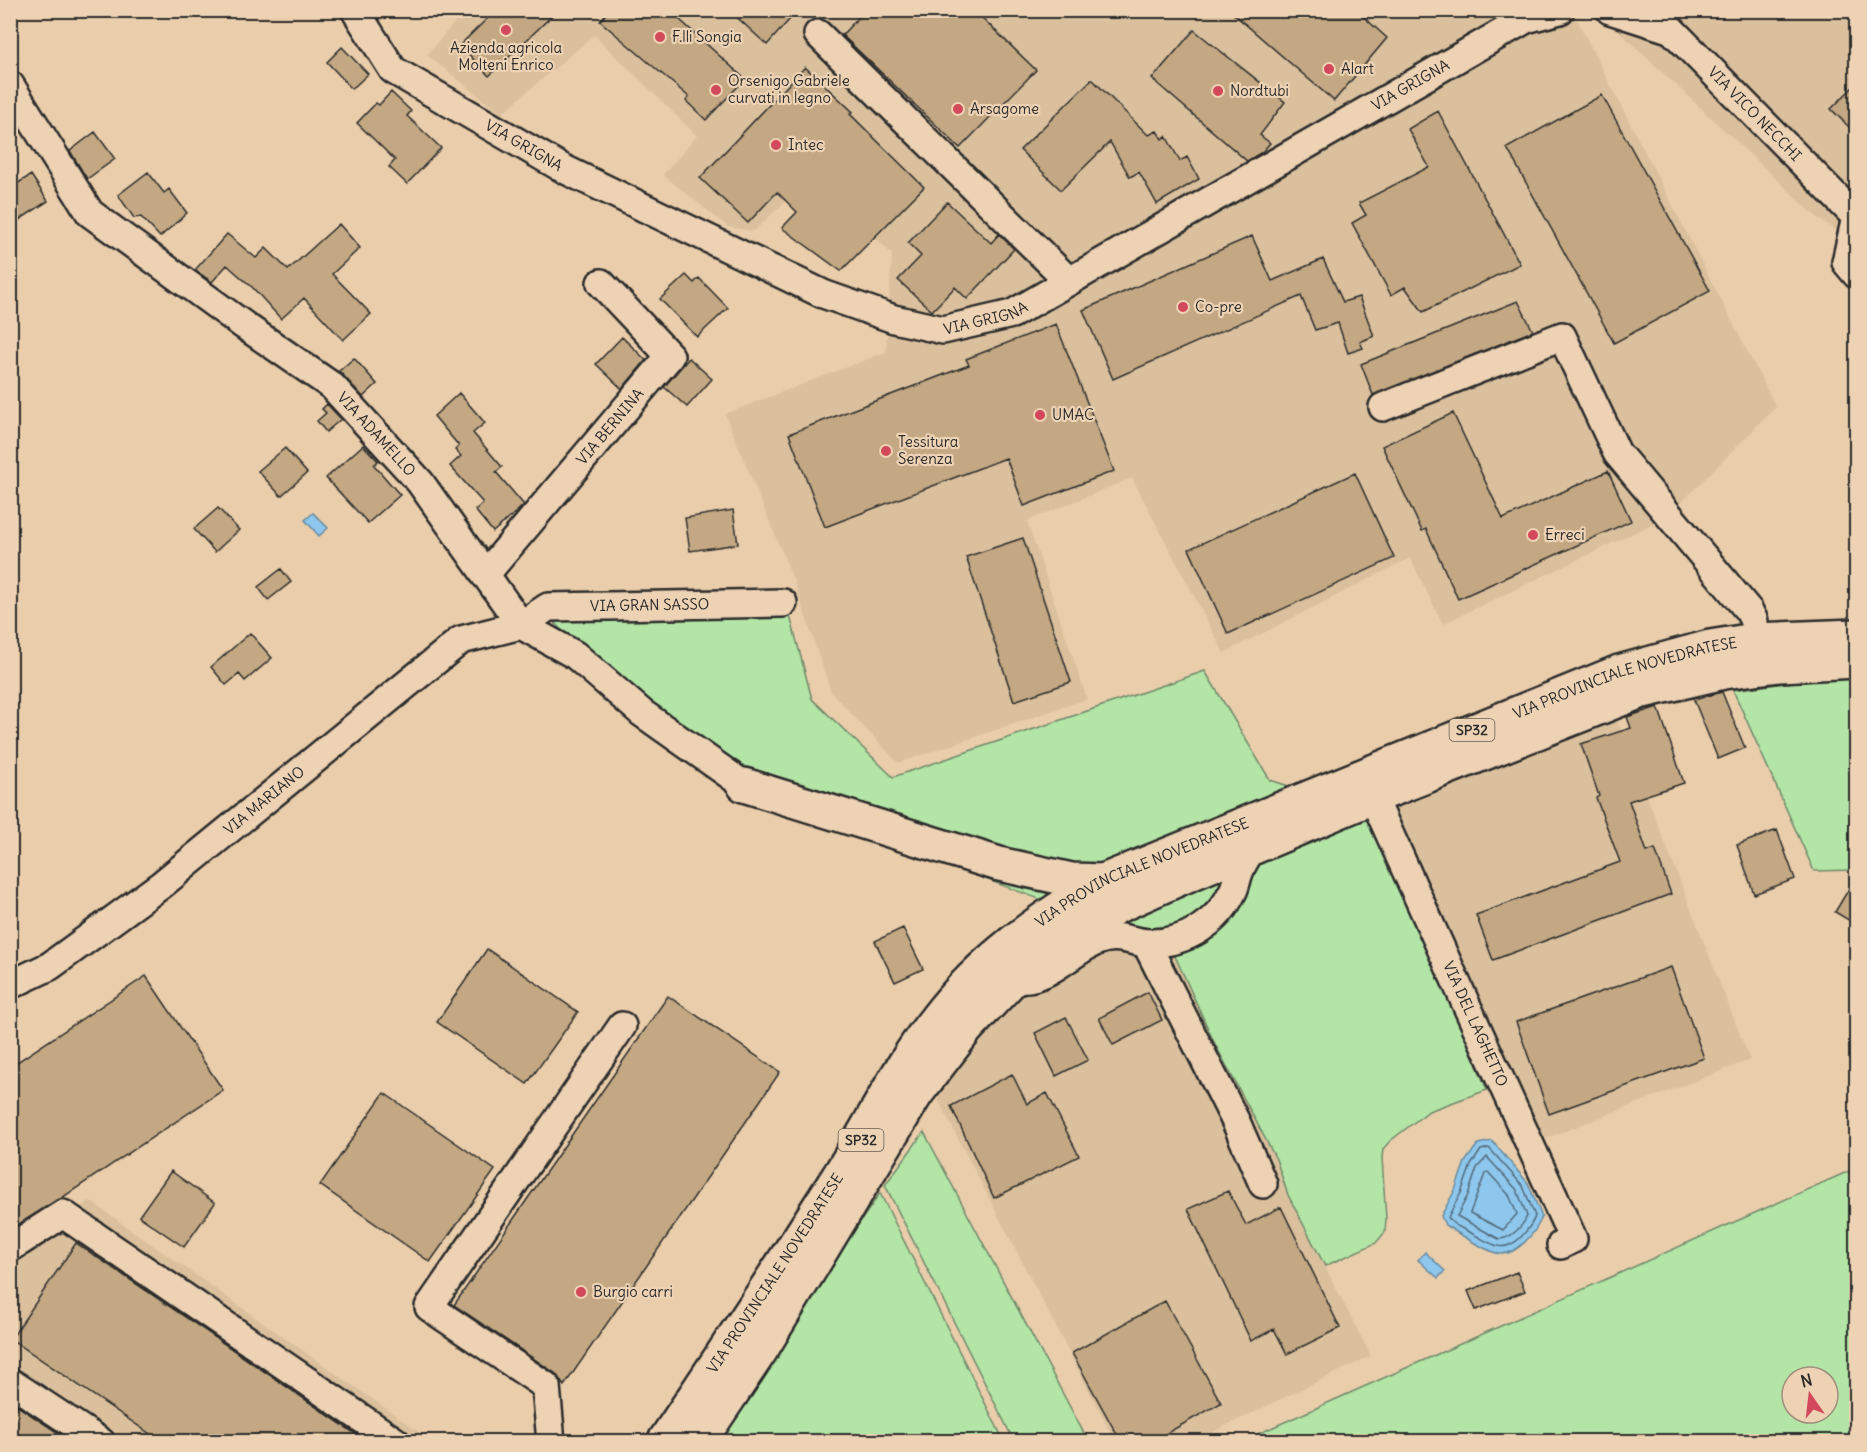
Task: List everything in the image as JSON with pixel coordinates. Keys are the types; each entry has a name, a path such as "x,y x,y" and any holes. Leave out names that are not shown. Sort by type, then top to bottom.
{"main road":[{"name":"VIA PROVINCIALE NOVEDRATESE","path":"664,1442 766,1290 854,1150 898,1073 936,1018 983,966 1020,935 1064,904 1103,881 1619,672 1710,646 1754,640 1857,636"},
{"name":"VIA PROVINCIALE NOVEDRATESE","path":"699,1442 761,1350 916,1094 967,1028 1015,977 1073,931 1118,906 1373,797 1639,692 1700,676 1780,664 1857,660"},
{"path":"744,785 999,864 1072,880 1103,881"}],"street":[{"name":"VIA GRIGNA","path":"355,10 393,70 564,169 823,294 894,319 943,330 1012,314 1529,15 1560,10"},
{"path":"1610,10 1672,30"},
{"name":"VIA VICO NECCHI","path":"1652,10 1856,217"},
{"path":"818,34 1069,281"},
{"name":"VIA ADAMELLO","path":"10,85 90,213 244,326 332,386 420,482 521,625 575,655 642,713 744,785"},
{"path":"1856,217 1846,262 1857,274"},
{"name":"VIA BERNINA","path":"485,575 670,357 602,283"},
{"path":"1383,407 1562,336 1617,453 1749,611 1754,621 1754,640"},
{"name":"VIA GRAN SASSO","path":"521,625 548,607 783,603"},
{"name":"VIA MARIANO","path":"10,986 50,966 161,885 461,640 521,625"},
{"name":"VIA DEL LAGHETTO","path":"1373,797 1573,1239 1561,1245"},
{"name":"VIA PROVINCIALE NOVEDRATESE","path":"1015,977 1025,979 1050,970 1095,942 1108,937 1125,937 1148,943 1166,942 1187,936 1206,926 1233,892 1240,869 1251,849"},
{"path":"1148,943 1236,1122 1263,1184"},
{"path":"551,1442 546,1386 429,1307 622,1026"},
{"path":"10,1248 63,1214 396,1442"},
{"path":"10,1382 101,1442"}],"shaded area":[{"path":"465,10 590,11 600,20 609,10 1856,11 1856,245 1818,218 1597,11 1576,18 1776,407 1667,517 1443,624 1410,558 1224,653 1132,478 1027,521 1087,699 898,763 831,692 794,581 725,414 886,352 892,254 811,177 754,231 728,227 663,175 697,136 594,35 501,114 427,55"},
{"path":"1615,715 1750,1060 1518,1149 1487,1090 1372,812"},
{"path":"1104,923 1170,945 1215,1044 1276,1159 1288,1195 1371,1356 1194,1441 1115,1441 934,1092 1012,996"},
{"path":"90,1201 432,1441 11,1442 11,1252"}],"green space":[{"path":"789,612 812,699 893,777 1205,671 1270,780 1372,812 1487,1090 1429,1111 1383,1149 1386,1219 1385,1232 1376,1243 1325,1266 1288,1195 1276,1159 1215,1044 1170,945 1104,923 732,785 567,636 547,615"},
{"path":"1856,674 1856,870 1814,871 1733,690"},
{"path":"924,1132 1088,1441 1014,1441 885,1185"},
{"path":"1856,1168 1856,1441 1242,1441"},
{"path":"880,1193 1004,1441 711,1441"}],"water":[{"path":"313,513 328,528 319,536 305,520"},
{"path":"1492,1141 1528,1183 1542,1217 1524,1243 1503,1254 1469,1240 1445,1225 1441,1216 1455,1190 1465,1162 1478,1144"},
{"path":"1425,1252 1445,1271 1438,1278 1418,1260"}],"building":[{"name":"Azienda agricola Molteni Enrico","path":"496,10 558,10 489,76 460,45"},
{"name":"F.lli Songia","path":"609,10 669,10 745,79 706,120 686,101 689,97 600,21"},
{"path":"729,10 798,10 767,45"},
{"name":"Arsagome","path":"865,10 974,10 1036,70 960,148 842,35"},
{"name":"Alart","path":"1229,10 1356,10 1387,38 1334,101"},
{"name":"Nordtubi","path":"1194,30 1285,102 1260,135 1270,143 1262,152 1247,161 1152,79"},
{"path":"342,47 368,74 352,89 327,62"},
{"path":"805,67 853,112 850,114 924,187 841,271 782,228 797,212 777,192 748,223 700,178"},
{"path":"1092,79 1147,134 1157,131 1162,139 1166,136 1180,161 1187,157 1199,179 1157,204 1139,172 1130,177 1110,142 1061,190 1020,150"},
{"path":"1857,83 1857,135 1831,109"},
{"path":"391,92 411,111 407,116 441,148 407,184 389,167 395,160 357,123 376,103 379,105"},
{"path":"1602,95 1710,291 1614,343 1507,148"},
{"path":"1438,111 1520,264 1423,312 1405,287 1391,295 1352,223 1366,215 1359,203 1429,167 1408,129"},
{"path":"95,132 115,159 87,179 70,151"},
{"path":"148,172 164,193 169,189 187,213 160,237 141,217 134,218 118,195"},
{"path":"31,175 48,201 10,226 10,188"},
{"path":"947,202 991,243 999,234 1014,249 967,299 955,287 932,311 898,280 921,256 908,243"},
{"path":"339,224 360,248 332,274 371,314 343,340 304,298 281,319 253,288 227,265 212,282 195,270 227,234 256,258 266,248 288,270"},
{"name":"Co-pre","path":"1252,236 1272,281 1323,259 1343,302 1359,297 1374,336 1360,342 1363,348 1348,353 1338,323 1315,330 1301,296 1113,379 1083,310"},
{"path":"686,275 694,283 699,278 728,308 697,337 660,299"},
{"path":"1518,301 1533,331 1373,395 1361,364"},
{"path":"1056,324 1114,471 1024,506 1006,458 825,527 789,434 969,365 966,359"},
{"path":"622,337 646,360 622,389 596,364"},
{"path":"354,358 377,384 363,397 339,371"},
{"path":"689,358 712,379 687,407 664,387"},
{"path":"459,393 485,423 473,433 502,467 496,472 524,505 493,532 475,510 483,503 450,466 461,456 455,450 459,446 434,416"},
{"path":"327,404 341,419 326,432 317,421 326,413 322,409"},
{"path":"1453,413 1503,519 1608,471 1631,521 1458,599 1426,529 1422,531 1382,446"},
{"path":"363,445 378,461 374,465 400,495 368,523 326,478"},
{"path":"285,448 307,473 281,496 258,471"},
{"path":"1355,473 1394,558 1228,634 1189,549"},
{"path":"218,508 239,530 215,552 194,529"},
{"path":"733,510 738,544 690,551 685,518"},
{"path":"1023,538 1071,682 1014,701 966,557"},
{"path":"281,569 291,582 268,600 258,587"},
{"path":"250,633 272,658 245,681 239,674 226,685 211,667"},
{"path":"1722,692 1745,748 1718,759 1694,700"},
{"path":"1658,707 1684,783 1629,801 1647,852 1655,849 1671,894 1493,960 1476,915 1620,862 1596,798 1599,796 1581,744 1631,728 1627,717"},
{"path":"1777,830 1795,879 1754,894 1737,845"},
{"path":"1857,875 1857,925 1835,912"},
{"path":"903,928 923,969 895,982 875,941"},
{"path":"487,949 578,1012 527,1084 437,1022"},
{"path":"1671,967 1704,1058 1549,1114 1516,1022"},
{"path":"146,976 223,1090 60,1199 14,1227 10,1221 10,1067"},
{"path":"1148,992 1162,1020 1113,1045 1099,1018"},
{"path":"668,996 780,1072 564,1386 555,1373 454,1305"},
{"path":"1066,1017 1088,1060 1056,1076 1035,1033"},
{"path":"1012,1074 1027,1104 1047,1093 1079,1156 994,1198 951,1106"},
{"path":"384,1093 495,1170 430,1262 320,1185"},
{"path":"171,1171 215,1203 184,1247 139,1216"},
{"path":"1228,1191 1246,1225 1281,1207 1340,1328 1287,1354 1274,1329 1251,1341 1188,1209"},
{"path":"76,1243 367,1442 162,1442 11,1339"},
{"path":"1517,1272 1525,1291 1476,1310 1468,1291"},
{"path":"1165,1301 1221,1403 1151,1442 1121,1442 1072,1353"},
{"path":"10,1401 72,1442 10,1442"}],"place":[{"name":"Azienda agricola Molteni Enrico","path":"506,30"},
{"name":"F.lli Songia","path":"660,37"},
{"name":"Alart","path":"1329,69"},
{"name":"Orsenigo Gabriele curvati in legno","path":"716,90"},
{"name":"Nordtubi","path":"1218,91"},
{"name":"Arsagome","path":"958,109"},
{"name":"Intec","path":"776,145"},
{"name":"Co-pre","path":"1183,307"},
{"name":"UMAC","path":"1040,415"},
{"name":"Tessitura Serenza","path":"886,451"},
{"name":"Erreci","path":"1533,535"},
{"name":"Burgio carri","path":"581,1292"}]}
